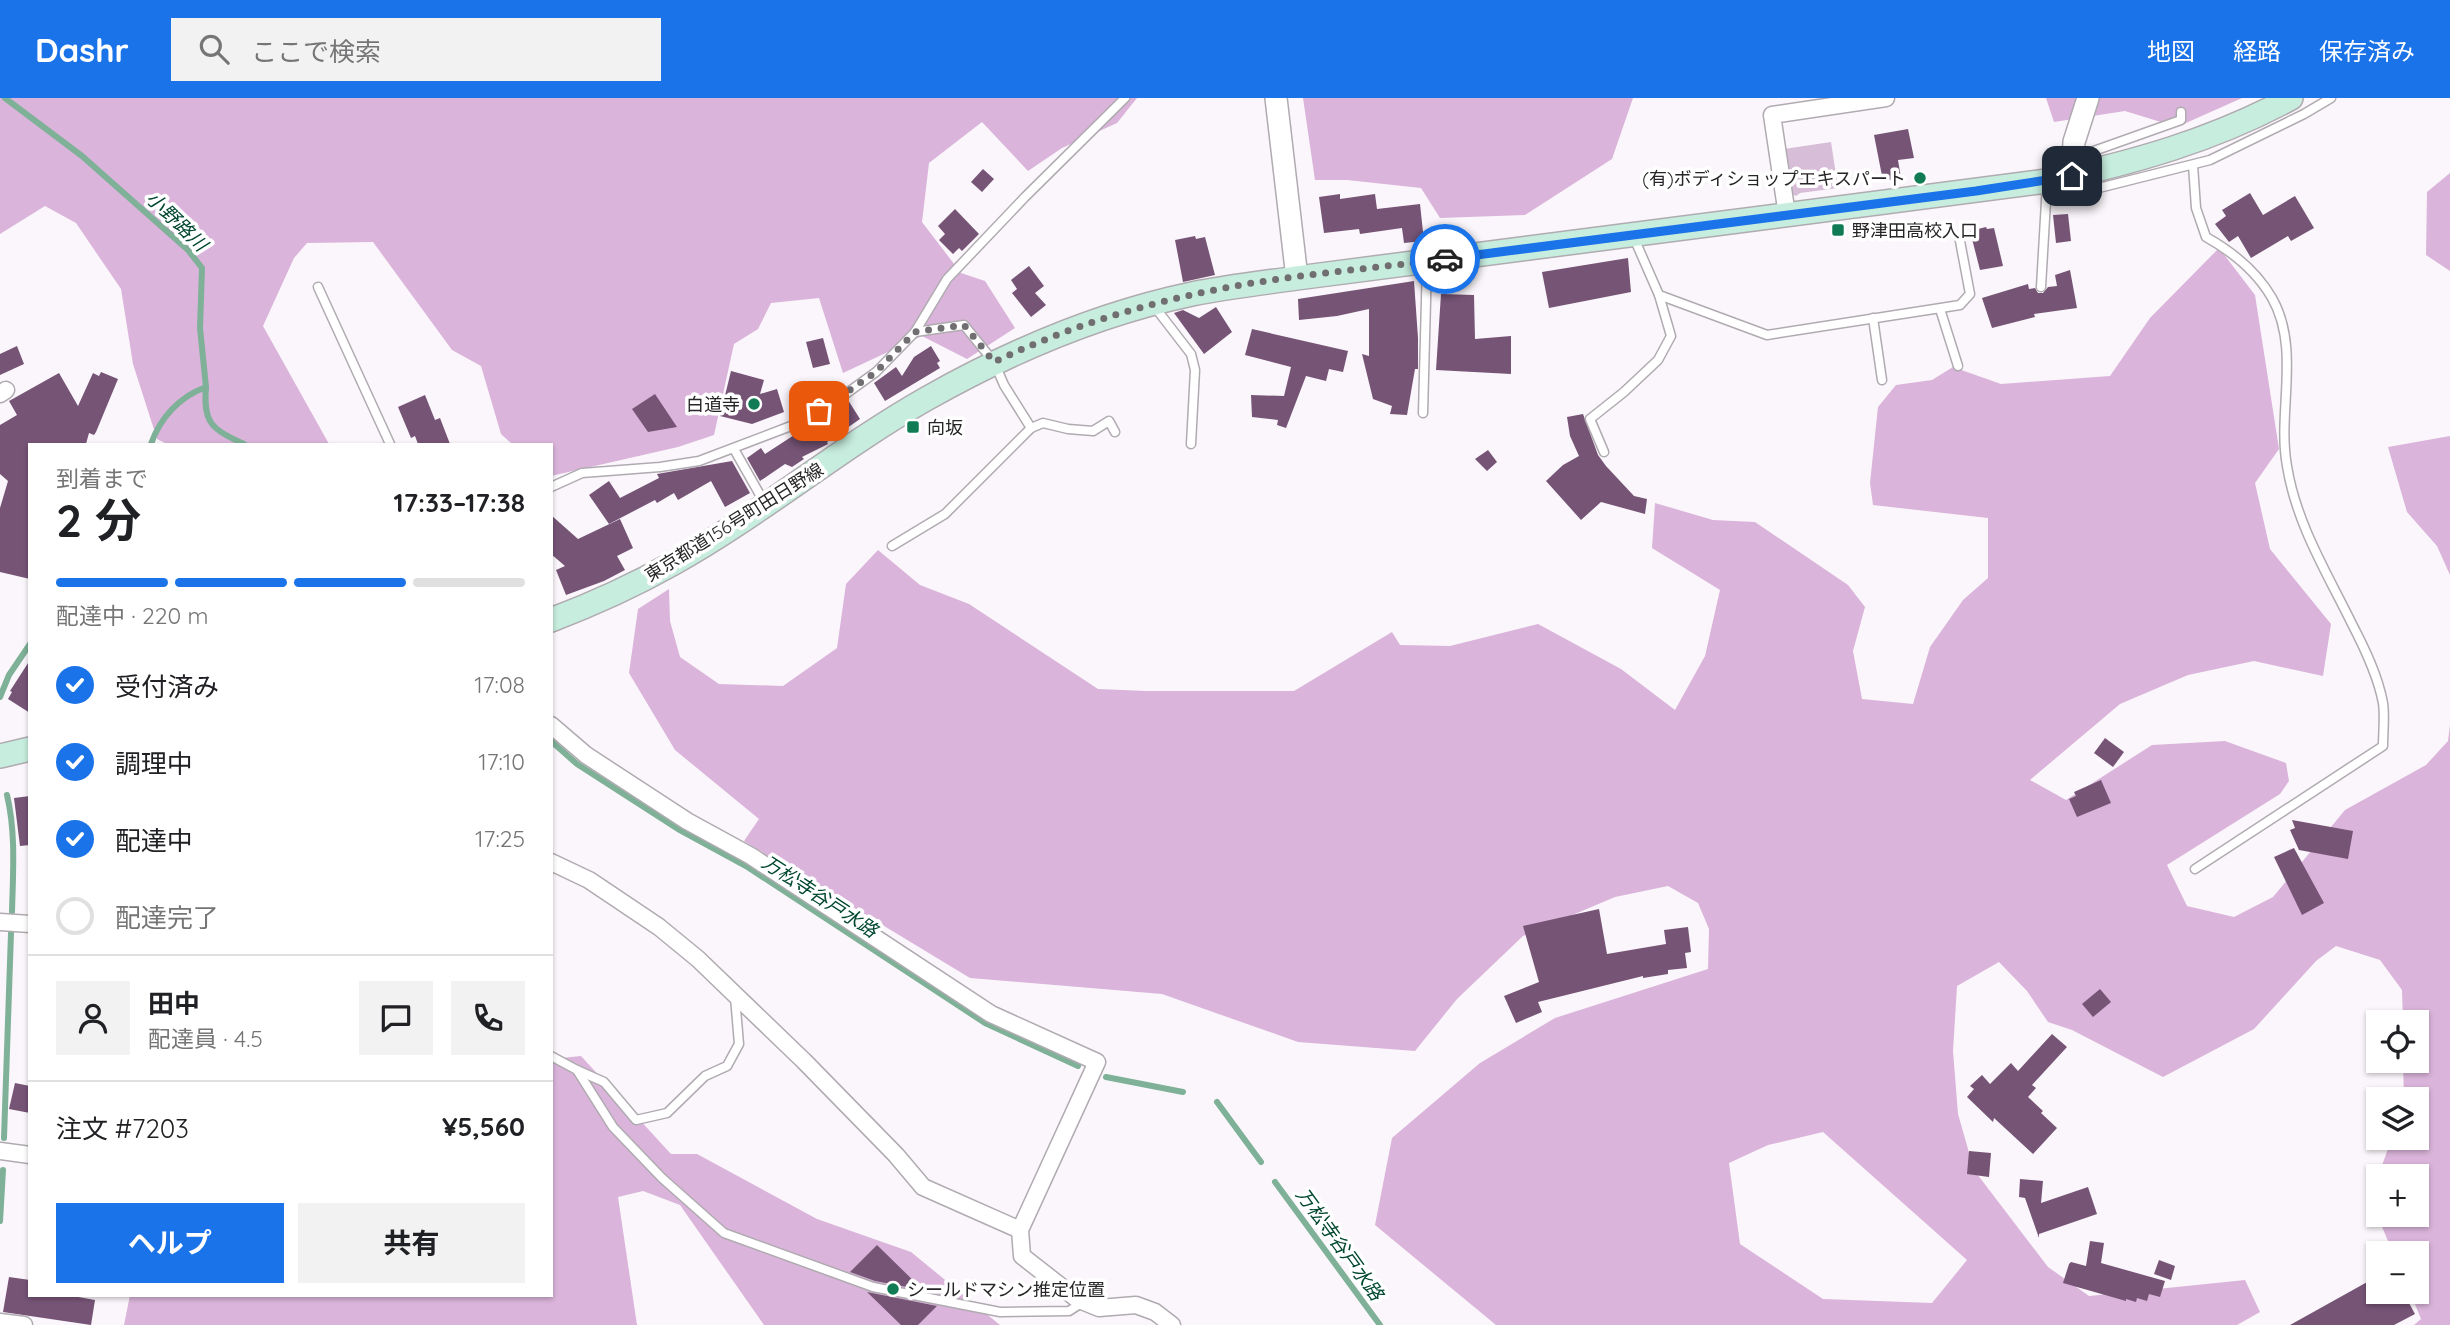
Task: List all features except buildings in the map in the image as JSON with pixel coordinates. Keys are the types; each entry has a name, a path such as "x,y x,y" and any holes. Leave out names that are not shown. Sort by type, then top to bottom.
{"main road":[{"name":"東京都道156号町田日野線","path":"553,619 622,591 674,563 925,400 994,362 1079,326 1152,304 1193,294 1297,278 2047,181 2072,167 2136,160 2203,138 2239,124 2291,98"},
{"path":"0,756 28,749"}],"street":[{"path":"1276,98 1297,278"},
{"path":"1787,215 1772,115 1824,102 1886,98"},
{"path":"2072,167 2074,142 2088,98"},
{"path":"553,727 586,755 687,821 751,856 991,1014 1097,1062 1020,1230 1022,1256 1077,1299 1099,1308 1136,1304 1155,1312 1172,1325"},
{"path":"553,863 589,880 659,928 734,994 813,1070 896,1155 923,1187 1020,1230"},
{"path":"0,922 28,924"},
{"path":"0,1151 28,1155"},
{"path":"0,1322 24,1325"}],"lane":[{"path":"553,486 582,473 673,465 734,449 791,426 847,393 876,372 915,332 947,279 1125,98"},
{"path":"2181,112 2181,120 2072,167 2074,194 2193,165 2221,155 2331,98"},
{"path":"2193,165 2196,208 2206,237 2224,247 2246,265 2272,298 2282,326 2288,383 2283,429 2286,465 2294,501 2368,655 2383,704 2383,746 2195,869"},
{"path":"2041,287 2047,181"},
{"path":"1604,452 1590,419 1658,360 1671,336 1660,295 1633,236"},
{"path":"1660,295 1767,335 1940,309 1960,305 1970,294 1960,241"},
{"path":"1423,414 1427,261"},
{"path":"318,287 390,443"},
{"path":"1152,304 1191,354 1195,370 1191,444"},
{"path":"1940,309 1958,366"},
{"path":"1874,318 1882,380"},
{"path":"915,332 964,325 994,362 1004,385 1031,428"},
{"path":"892,546 945,514 1031,428 1043,423 1093,431 1109,421 1115,432"},
{"path":"734,449 765,504"},
{"path":"553,1057 604,1082 636,1120 667,1113 705,1076 727,1066 739,1044 734,994"},
{"path":"577,1070 613,1127 662,1178 724,1233 873,1287 1000,1312 1069,1311 1083,1301"}],"shaded area":[{"path":"0,98 1137,98 1117,123 1062,148 1028,171 982,122 929,163 922,222 961,273 985,281 1015,328 967,359 922,336 843,373 819,298 771,303 758,329 734,344 714,435 678,447 553,476 553,443 511,443 501,434 481,366 452,350 373,242 307,243 294,258 263,326 328,443 165,443 157,439 133,364 121,289 76,223 45,206 0,234"},
{"path":"1303,98 1633,98 1612,159 1525,215 1440,218 1421,188 1347,180 1315,180"},
{"path":"2046,98 2242,98 2177,127 2125,111 2054,122"},
{"path":"1831,142 1838,188 1800,193 1796,196 1790,193 1784,149"},
{"path":"2450,173 2450,271 2426,255 2427,192"},
{"path":"2219,248 2255,295 2279,449 2255,483 2270,549 2331,624 2323,676 2254,661 2188,675 2120,704 2030,780 2066,800 2152,745 2225,741 2286,763 2289,781 2280,794 2167,865 2187,906 2234,917 2273,897 2345,810 2426,765 2448,741 2450,725 2450,1325 2414,1325 2421,1319 2415,1304 2429,1304 2429,1241 2388,1241 2382,1227 2429,1227 2429,1164 2382,1164 2388,1150 2429,1150 2429,1087 2404,1087 2403,1073 2429,1073 2429,1010 2403,1010 2402,990 2380,960 2336,946 2316,961 2254,1029 2163,1077 2072,1030 2048,1022 2027,991 1999,962 1957,986 1953,1051 1958,1114 1974,1170 2048,1267 2089,1296 2245,1280 2260,1312 2237,1325 1496,1325 1375,1225 1392,1138 1480,1063 1555,1018 1708,969 1709,929 1698,903 1668,886 1615,897 1523,936 1457,999 1415,1051 1298,1042 1162,994 970,978 744,841 759,819 675,750 629,673 638,609 669,589 670,621 680,657 719,684 783,686 837,648 846,584 878,550 920,585 969,604 1098,689 1294,691 1392,632 1400,645 1450,646 1538,624 1621,669 1675,710 1705,656 1720,590 1652,548 1655,503 1713,520 1755,522 1848,585 1865,607 1853,651 1862,699 1913,704 1930,647 1963,600 1988,578 1988,518 1873,505 1870,483 1878,407 1896,385 1932,380 1953,367 2001,384 2110,376 2150,318","holes":["1823,1132 1967,1260 1932,1303 1823,1299 1740,1244 1729,1163 1768,1145"]},
{"path":"2450,436 2450,575 2437,546 2407,512 2388,447"},
{"path":"581,1056 671,1154 697,1154 817,1219 911,1252 1000,1325 764,1325 680,1205 643,1191 618,1197 637,1325 124,1325 130,1297 553,1297 553,1059"}],"waterway":[{"name":"小野路川","path":"5,98 82,156 188,250 202,268 200,328 206,387 187,396 165,417 151,443"},
{"name":"万松寺谷戸水路","path":"206,387 206,409 212,424 242,443"},
{"name":"小野路川","path":"0,697 9,675 28,647"},
{"name":"万松寺谷戸水路","path":"553,743 577,764 678,829 746,866 985,1023 1078,1066"},
{"name":"小野路川","path":"7,795 13,838 12,912"},
{"name":"小野路川","path":"4,1138 11,933"},
{"name":"万松寺谷戸水路","path":"1106,1077 1183,1092"},
{"name":"万松寺谷戸水路","path":"1217,1102 1261,1162"},
{"name":"小野路川","path":"0,1221 3,1170"},
{"name":"万松寺谷戸水路","path":"1275,1182 1380,1325"}],"way so far":[{"path":"819,411 876,372 915,332 964,325 994,362 1079,326 1193,294 1445,259"}],"place":[{"name":"(有)ボディショップエキスパート","path":"1920,178"},
{"name":"野津田高校入口","path":"1838,230"},
{"name":"白道寺","path":"754,404"},
{"name":"向坂","path":"913,427"},
{"name":"シールドマシン推定位置","path":"893,1289"}],"route":[{"path":"1445,259 1976,191 2072,176"}]}
